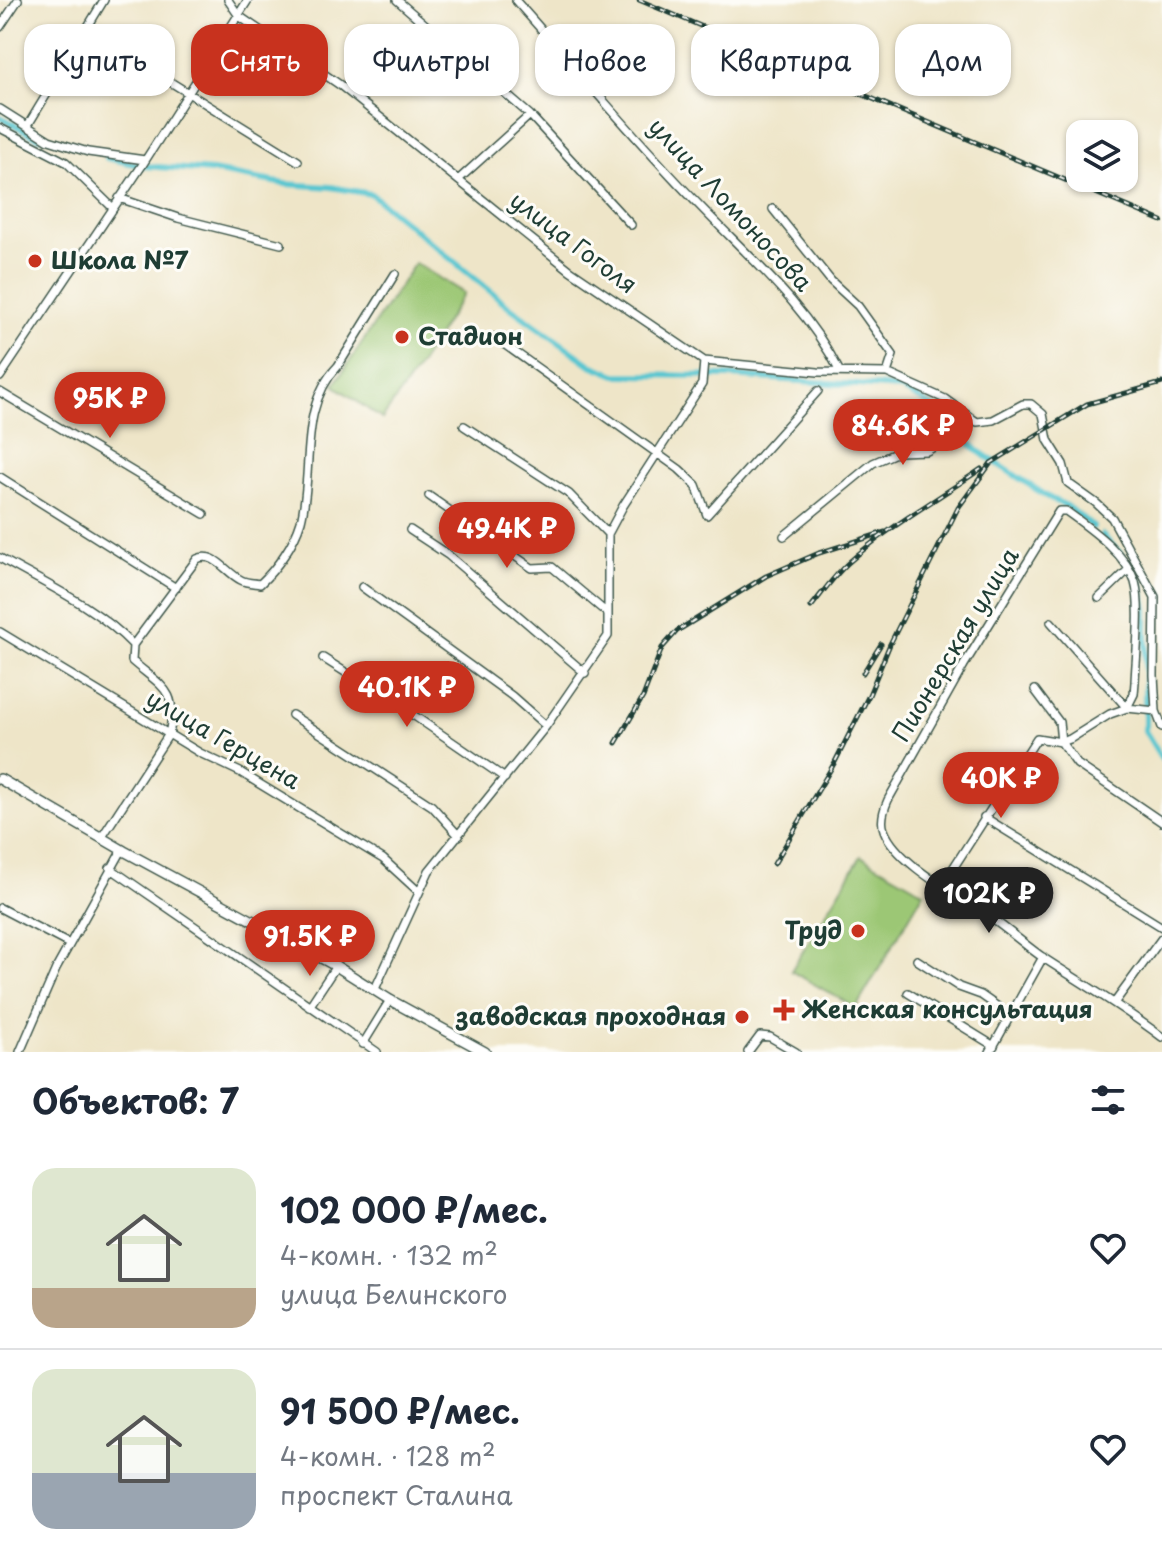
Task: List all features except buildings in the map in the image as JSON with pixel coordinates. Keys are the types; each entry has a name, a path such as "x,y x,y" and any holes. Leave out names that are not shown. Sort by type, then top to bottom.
{"street":[{"path":"0,27 18,0"},
{"path":"88,24 104,0"},
{"name":"улица Гоголя","path":"228,0 239,16 340,85 570,270 704,364 887,373 945,399 977,422 993,420 1023,404 1031,404 1043,414 1048,440 1063,464 1068,483 1112,518 1155,597 1152,711"},
{"path":"0,377 143,164 248,0"},
{"path":"397,0 530,115 631,225"},
{"name":"улица Ломоносова","path":"516,1 698,205 780,285 807,317 840,372"},
{"path":"175,85 298,161"},
{"path":"28,125 45,96"},
{"path":"0,109 49,140 143,164"},
{"path":"458,180 530,115"},
{"path":"0,128 66,162 113,208"},
{"path":"119,198 178,218 281,244"},
{"path":"773,209 831,281 858,306 878,332 893,355 887,373"},
{"path":"102,837 169,734 173,715 172,699 132,661 133,645 197,559 204,556 212,558 243,581 260,584 274,570 300,523 310,455 309,436 318,399 329,375 338,366 395,274"},
{"path":"494,337 696,485 707,515 818,391"},
{"path":"375,989 429,871 546,726 608,636 608,534 656,453 686,412 703,380 704,364"},
{"path":"0,392 204,514"},
{"path":"784,536 873,463 898,452 927,451 965,429 945,399"},
{"path":"464,426 569,494 608,534"},
{"path":"0,477 176,588"},
{"path":"429,496 532,568 552,567 606,610 609,617"},
{"name":"Пионерская улица","path":"941,887 898,850 883,829 882,815 964,665 1059,511 1066,511 1094,533 1128,570"},
{"path":"410,530 448,555 585,673"},
{"path":"0,558 107,621 133,645"},
{"path":"1099,598 1128,570 1134,581 1137,626 1131,709"},
{"path":"362,587 512,696 546,726"},
{"path":"1051,622 1131,709"},
{"name":"улица Герцена","path":"0,632 383,859 419,892"},
{"path":"323,658 428,724 505,778"},
{"path":"1035,690 1059,722 1061,742 1077,764 1162,822"},
{"path":"1162,727 1152,711 1131,709 1110,714 1089,729 1061,742 1037,738 941,887 990,917 1043,957 1115,1002 1162,1037"},
{"path":"292,715 432,806 459,836"},
{"path":"0,779 485,1052"},
{"path":"984,817 1162,927"},
{"path":"20,1052 39,1002 69,944 120,849 124,851"},
{"path":"110,868 377,1052"},
{"path":"0,908 69,944"},
{"path":"1115,1002 1162,938"},
{"path":"908,993 992,1049 1043,957"},
{"path":"917,960 959,987 981,995 1011,1016"},
{"path":"309,1007 336,966"},
{"path":"363,1044 390,1000"},
{"path":"748,1052 760,1036 770,1037 796,1052"}],"green space":[{"name":"Стадион","path":"415,263 464,293 382,419 334,385"},
{"name":"Труд","path":"861,856 924,892 856,1008 791,971"}],"waterway":[{"path":"0,117 39,138"},
{"path":"107,158 144,166 212,171 285,184 371,194 511,308 591,365 616,375 731,376 900,388 932,406 978,451 1051,499 1067,506 1093,527"},
{"path":"1102,535 1122,555"},
{"path":"1133,571 1141,582 1146,610 1145,731 1162,759"}],"railway":[{"path":"639,0 1162,221"},
{"path":"774,864 835,762 958,508 991,463 1087,404 1162,383"},
{"path":"811,607 838,573 863,550 981,469"},
{"path":"616,743 643,697 662,648 677,631 766,576 819,553 885,532"},
{"path":"863,673 881,644"}],"place":[{"name":"Школа №7","path":"35,261"},
{"name":"Стадион","path":"402,337"},
{"name":"Труд","path":"858,931"},
{"name":"Женская консультация","path":"784,1010"},
{"name":"заводская проходная","path":"742,1017"}]}
